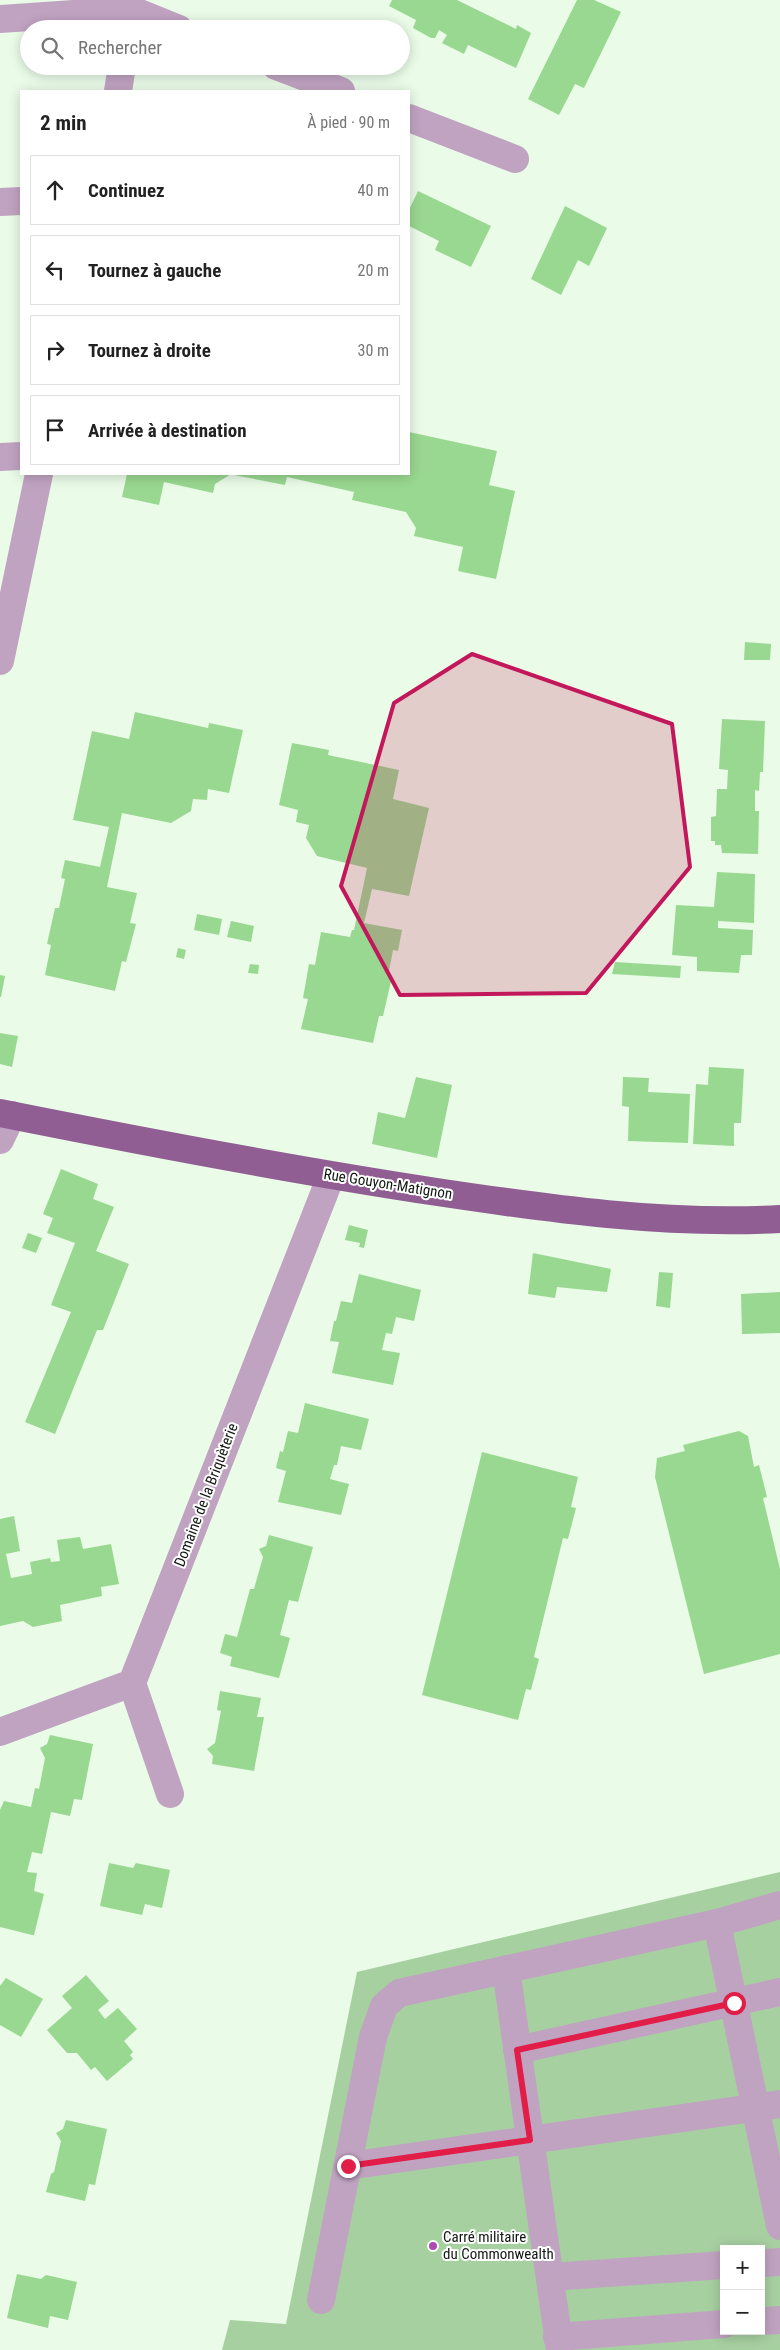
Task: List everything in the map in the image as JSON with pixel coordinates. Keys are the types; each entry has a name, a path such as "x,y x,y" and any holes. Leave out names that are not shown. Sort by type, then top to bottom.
{"main road":[{"name":"Rue Gouyon-Matignon","path":"6,1114 331,1176 594,1213 666,1219 780,1218"}],"street":[{"path":"0,20 129,10 155,20"},
{"path":"118,90 121,75"},
{"path":"299,75 338,90"},
{"path":"410,118 515,159"},
{"path":"0,202 20,201"},
{"path":"0,457 20,456"},
{"path":"0,662 39,475"},
{"path":"0,1140 6,1114"},
{"name":"Domaine de la Briquèterie","path":"132,1682 331,1176"},
{"path":"0,1732 132,1682 170,1794"},
{"path":"321,2300 372,2037 384,2006 398,1993 717,1923 780,1905"},
{"path":"717,1923 734,2003 768,2106 780,2226"},
{"path":"506,1969 559,2344 720,2324"},
{"path":"517,2050 780,1992"},
{"path":"348,2166 768,2106"},
{"path":"765,2263 780,2262"},
{"path":"550,2277 720,2265"},
{"path":"765,2321 780,2320"}],"highlighted area":[{"path":"472,654 672,724 690,867 586,993 400,995 341,886 394,703"}],"green space":[{"path":"780,1872 780,2350 222,2350 230,2320 286,2324 357,1972"}],"building":[{"path":"392,0 457,0 516,29 517,25 531,33 516,68 468,45 464,54 442,43 447,35 439,30 435,38 431,38 413,28 416,20 389,6"},
{"path":"577,0 594,0 621,12 584,88 575,84 559,115 528,99"},
{"path":"418,191 491,226 471,267 435,250 439,241 410,226 410,208"},
{"path":"565,206 607,228 589,266 578,260 561,295 531,279"},
{"path":"410,432 497,451 489,485 515,491 496,579 458,571 463,547 414,536 416,528 406,512 352,500 354,492 287,477 285,485 234,475 410,475"},
{"path":"127,475 229,475 215,484 213,493 164,482 159,505 122,497"},
{"path":"745,642 771,644 770,660 744,660"},
{"path":"135,712 208,728 209,723 243,730 229,793 208,789 207,800 193,799 191,811 171,823 122,813 107,887 137,893 130,923 136,924 126,962 122,961 115,991 45,975 51,945 47,944 55,908 59,908 65,879 61,878 65,860 100,867 109,827 73,820 92,731 129,739"},
{"path":"722,719 765,721 763,772 760,772 759,791 755,790 755,811 759,811 758,854 722,853 721,845 715,845 715,841 711,841 711,817 716,816 717,789 727,789 728,770 719,769"},
{"path":"292,743 329,750 328,755 399,770 393,799 429,808 409,896 372,889 364,923 402,930 398,951 393,950 388,976 392,977 383,1016 379,1016 373,1043 301,1029 308,999 303,998 309,964 315,965 321,932 350,937 352,930 354,930 367,868 317,856 306,838 309,825 296,822 298,810 279,805"},
{"path":"717,872 755,874 754,923 718,921 718,928 753,930 752,955 741,955 739,973 697,971 697,957 672,955 676,905 714,907"},
{"path":"197,914 222,919 219,935 194,930"},
{"path":"231,921 254,926 251,942 227,937"},
{"path":"178,948 186,950 184,959 176,957"},
{"path":"615,962 681,966 680,978 612,974"},
{"path":"250,964 259,965 258,974 248,973"},
{"path":"0,975 5,976 1,997 0,997"},
{"path":"0,1033 18,1036 12,1067 0,1064"},
{"path":"709,1067 744,1069 741,1123 734,1123 734,1146 693,1144 696,1084 708,1085"},
{"path":"416,1077 452,1085 437,1158 372,1144 378,1112 405,1118"},
{"path":"623,1077 649,1078 648,1092 690,1094 688,1143 628,1141 629,1107 622,1106"},
{"path":"61,1169 98,1184 93,1199 114,1207 96,1251 129,1264 103,1330 97,1330 55,1434 25,1422 71,1312 51,1305 75,1243 47,1233 53,1218 43,1214"},
{"path":"349,1225 368,1230 364,1248 359,1247 360,1243 345,1240"},
{"path":"28,1233 42,1238 36,1253 22,1248"},
{"path":"533,1253 611,1269 607,1292 557,1287 555,1298 528,1294"},
{"path":"659,1272 673,1273 670,1308 656,1306"},
{"path":"359,1274 421,1290 414,1321 396,1317 392,1334 386,1333 382,1350 400,1353 393,1385 332,1373 339,1342 330,1341 334,1321 336,1321 341,1301 352,1303"},
{"path":"780,1292 780,1333 742,1334 741,1294"},
{"path":"305,1403 369,1419 361,1450 341,1446 337,1465 334,1465 330,1479 349,1484 341,1515 278,1502 286,1471 276,1468 280,1451 283,1452 288,1431 298,1433"},
{"path":"739,1431 748,1436 754,1467 759,1465 767,1497 763,1498 780,1569 780,1654 704,1674 655,1477 657,1458 685,1451 683,1445"},
{"path":"482,1452 578,1477 571,1507 576,1508 568,1539 563,1538 534,1657 539,1659 531,1690 526,1689 518,1720 422,1695"},
{"path":"14,1516 20,1551 6,1554 11,1578 32,1574 30,1562 50,1558 51,1562 60,1561 57,1540 80,1537 83,1549 111,1544 119,1584 101,1587 102,1596 60,1605 62,1621 33,1627 23,1621 0,1626 0,1519"},
{"path":"269,1535 313,1547 298,1602 289,1600 280,1635 290,1638 279,1678 230,1666 232,1657 220,1653 225,1634 237,1637 250,1589 254,1589 263,1557 259,1549 266,1546"},
{"path":"220,1691 261,1698 257,1717 264,1717 254,1771 212,1764 213,1756 207,1749 215,1743 221,1711 217,1710"},
{"path":"50,1735 93,1744 82,1800 74,1799 70,1816 51,1812 42,1854 32,1852 27,1872 37,1873 34,1891 44,1894 34,1935 32,1935 0,1927 0,1810 4,1801 31,1807 35,1788 39,1789 45,1758 40,1748 47,1744"},
{"path":"109,1863 133,1868 136,1863 170,1870 162,1908 145,1904 142,1915 100,1906"},
{"path":"86,1975 109,2001 98,2010 105,2019 118,2008 137,2029 124,2041 133,2052 130,2055 133,2059 107,2081 95,2067 91,2070 77,2053 67,2053 47,2030 72,2008 62,1996"},
{"path":"6,1978 43,1999 21,2037 0,2025 0,1986"},
{"path":"66,2120 107,2129 95,2185 89,2184 85,2201 46,2192 51,2174 54,2172 61,2141 56,2133 63,2129"},
{"path":"17,2274 41,2279 46,2275 77,2282 68,2320 50,2316 48,2328 7,2318"}],"place":[{"name":"Carré militaire du Commonwealth","path":"433,2246"}],"route":[{"path":"348,2166 530,2140 517,2050 734,2003"}]}
